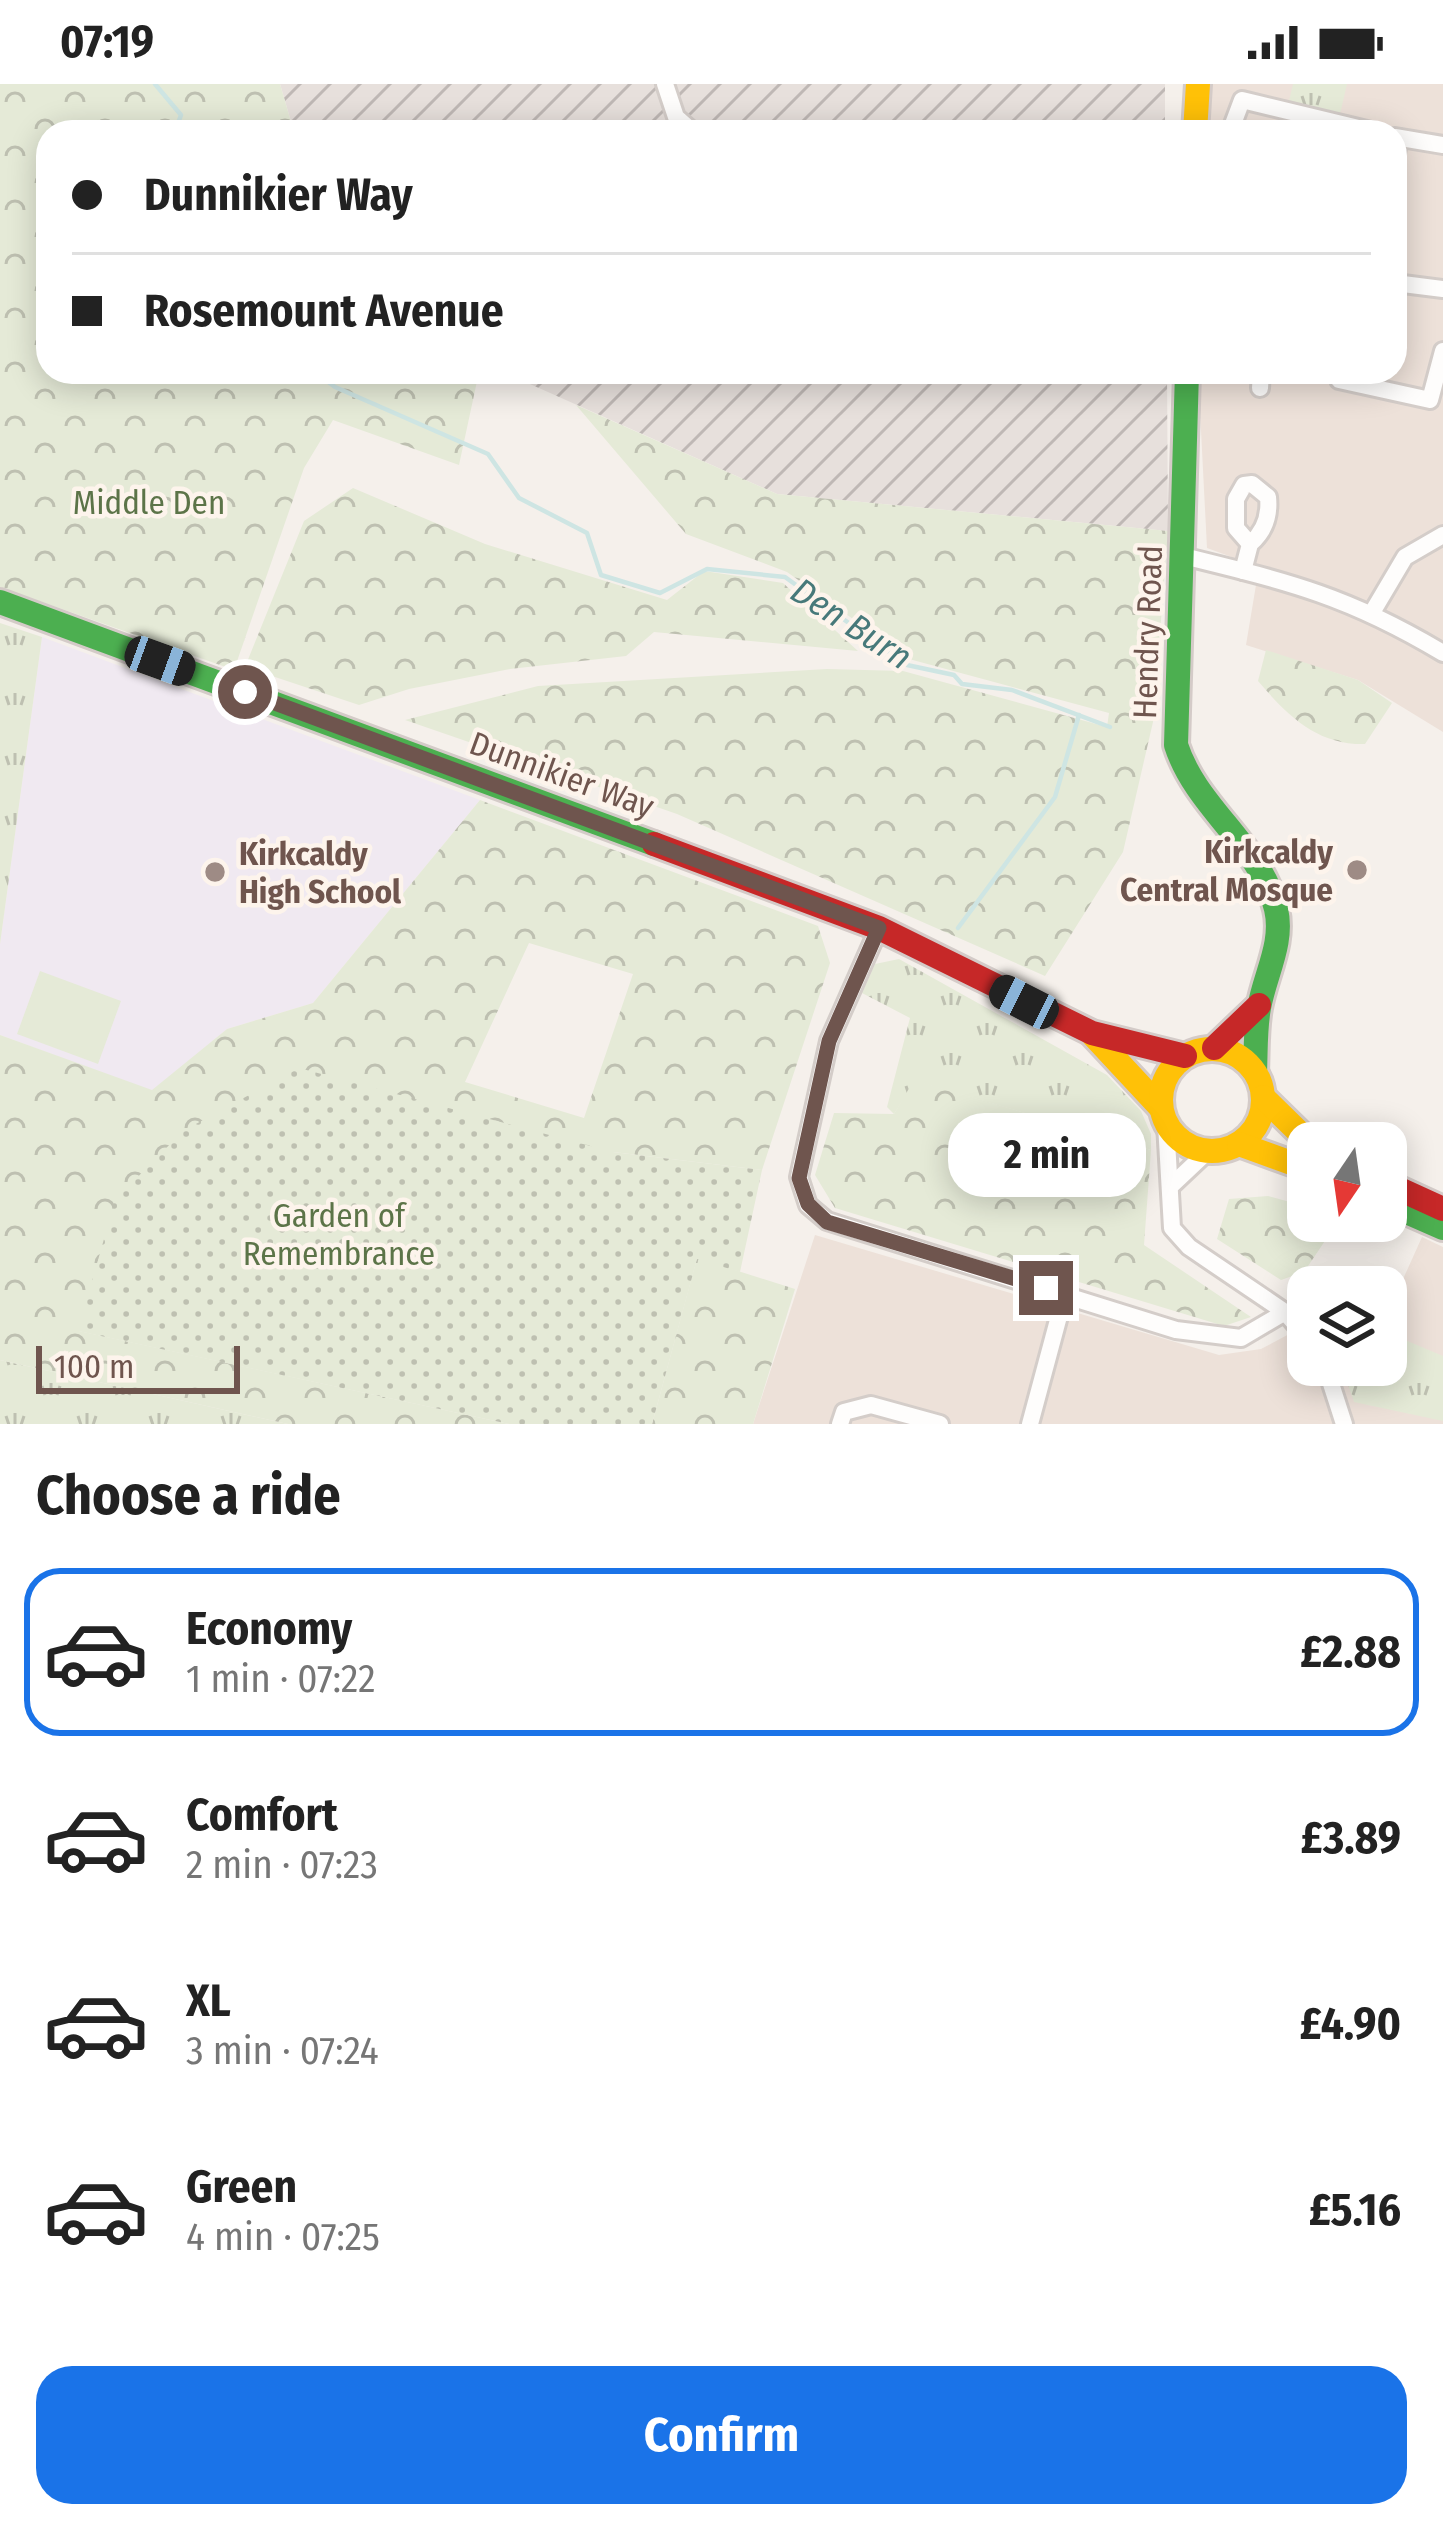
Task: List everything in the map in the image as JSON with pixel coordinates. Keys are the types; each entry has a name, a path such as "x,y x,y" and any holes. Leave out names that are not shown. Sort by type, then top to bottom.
{"main road":[{"path":"1196,120 1198,84"},
{"name":"Hendry Road","path":"1187,384 1176,745 1181,768 1202,805 1269,891 1279,934 1276,965 1259,1005 1255,1072"},
{"name":"Dunnikier Way","path":"0,602 879,928 1092,1033 1185,1056"},
{"name":"Hendry Road","path":"1214,1048 1259,1005"},
{"name":"Dunnikier Way","path":"1092,1033 1163,1115"},
{"path":"1287,1161 1239,1144 1207,1151 1190,1147 1163,1115 1165,1078 1185,1056 1214,1048 1230,1052 1255,1072 1263,1097 1289,1122"},
{"path":"1239,1144 1258,1124 1263,1097"},
{"path":"1407,1192 1443,1208"},
{"path":"1407,1212 1443,1228"}],"street":[{"path":"665,84 679,120"},
{"path":"1234,120 1242,100 1325,120"},
{"path":"1407,140 1443,145"},
{"path":"1407,285 1443,290"},
{"path":"1357,384 1430,400 1443,351"},
{"path":"1373,611 1405,557 1443,535"},
{"path":"1243,571 1250,544"},
{"path":"1183,556 1316,588 1373,611 1443,653"},
{"path":"879,928 829,1041 799,1178 808,1204 827,1222 1176,1330 1223,1340 1241,1339 1285,1312"},
{"path":"1163,1115 1173,1184 1168,1215 1179,1238 1287,1314"},
{"path":"1173,1184 1207,1151"},
{"path":"1030,1424 1065,1294"},
{"path":"1332,1386 1344,1424"},
{"path":"841,1424 844,1412 871,1405 940,1424"}],"shaded area":[{"path":"280,84 1165,84 1165,120 290,120"},
{"path":"1212,84 1443,84 1443,732 1358,680 1246,645 1259,567 1207,548 1199,384 1407,384 1407,120 1210,120"},
{"path":"530,384 1167,384 1168,531 777,494"},
{"name":"Kirkcaldy High School","path":"42,637 480,800 313,1003 227,1029 152,1091 0,1035 0,944"},
{"path":"815,1235 1219,1355 1261,1349 1287,1335 1287,1386 1407,1386 1407,1270 1422,1237 1443,1247 1443,1424 753,1424"}],"green space":[{"name":"Middle Den","path":"0,84 280,84 290,120 36,120 36,384 476,384 459,465 333,420 304,468 234,670 0,587"},
{"path":"1293,84 1347,84 1340,114 1289,101"},
{"path":"576,405 777,494 1168,531 1153,722 1123,852 1045,976 677,814 405,720 538,686 827,669 903,671 1107,727 1109,713 909,659 787,572 686,534"},
{"path":"353,488 485,544 667,600 704,571 783,583 858,651 654,632 626,656 510,669 409,689 359,705 245,667 304,521"},
{"path":"0,623 42,637 0,944"},
{"path":"1266,650 1358,680 1392,703 1365,744 1332,740 1292,717 1258,681"},
{"path":"480,800 818,926 830,963 762,1170 613,1152 79,1331 509,1424 288,1424 0,1360 0,1035 152,1090 227,1029 313,1003","holes":["529,943 633,974 584,1118 465,1082"]},
{"path":"899,959 1107,1075 1141,1111 1151,1134 1151,1150 915,1081 894,1114 887,1107 910,1018 862,993 875,964"},
{"path":"40,971 121,1001 98,1064 17,1034"},
{"name":"Garden of Remembrance","path":"299,1068 613,1152 762,1170 740,1272 697,1259 652,1424 509,1424 78,1331 115,1200 183,1131"},
{"path":"914,1080 1151,1150 1144,1245 1251,1317 1224,1326 835,1208 815,1175 834,1113 894,1114"},
{"path":"1268,1196 1287,1201 1287,1242 1324,1242 1308,1266 1287,1266 1287,1278 1281,1280 1217,1239 1229,1199"},
{"path":"697,1258 795,1289 753,1424 652,1424"},
{"path":"1407,1341 1443,1356 1443,1421 1354,1402 1348,1386 1407,1386"},
{"path":"0,1360 288,1424 0,1424"}],"waterway":[{"name":"Den Burn","path":"155,84 181,115 179,120"},
{"name":"Den Burn","path":"331,384 488,454 519,498 587,533 601,575 660,593 707,569 785,577 907,665 954,675 962,684 1012,690 1110,727"},
{"path":"958,928 1055,797 1079,715"}],"traffic: fast":[{"path":"1187,384 1176,745 1198,788 1257,866 1276,909 1278,934 1259,1008 1255,1072"},
{"path":"0,602 654,844"},
{"path":"1407,1212 1443,1228"}],"traffic: slow":[{"path":"1196,120 1198,84"},
{"path":"1093,1035 1160,1107"},
{"path":"1212,1049 1241,1057 1255,1071 1263,1100 1255,1129 1241,1143 1212,1151 1183,1143 1169,1129 1161,1100 1169,1071 1183,1057 1212,1049"},
{"path":"1263,1097 1289,1122"},
{"path":"1239,1144 1287,1161"}],"traffic: jam":[{"path":"654,844 879,928 1092,1033 1185,1056"},
{"path":"1214,1048 1259,1005"},
{"path":"1407,1193 1443,1209"}],"place":[{"name":"Kirkcaldy Central Mosque","path":"1357,870"},
{"name":"Kirkcaldy High School","path":"215,872"}],"route":[{"path":"245,692 879,928 829,1041 799,1178 808,1204 827,1222 1046,1288"}]}
